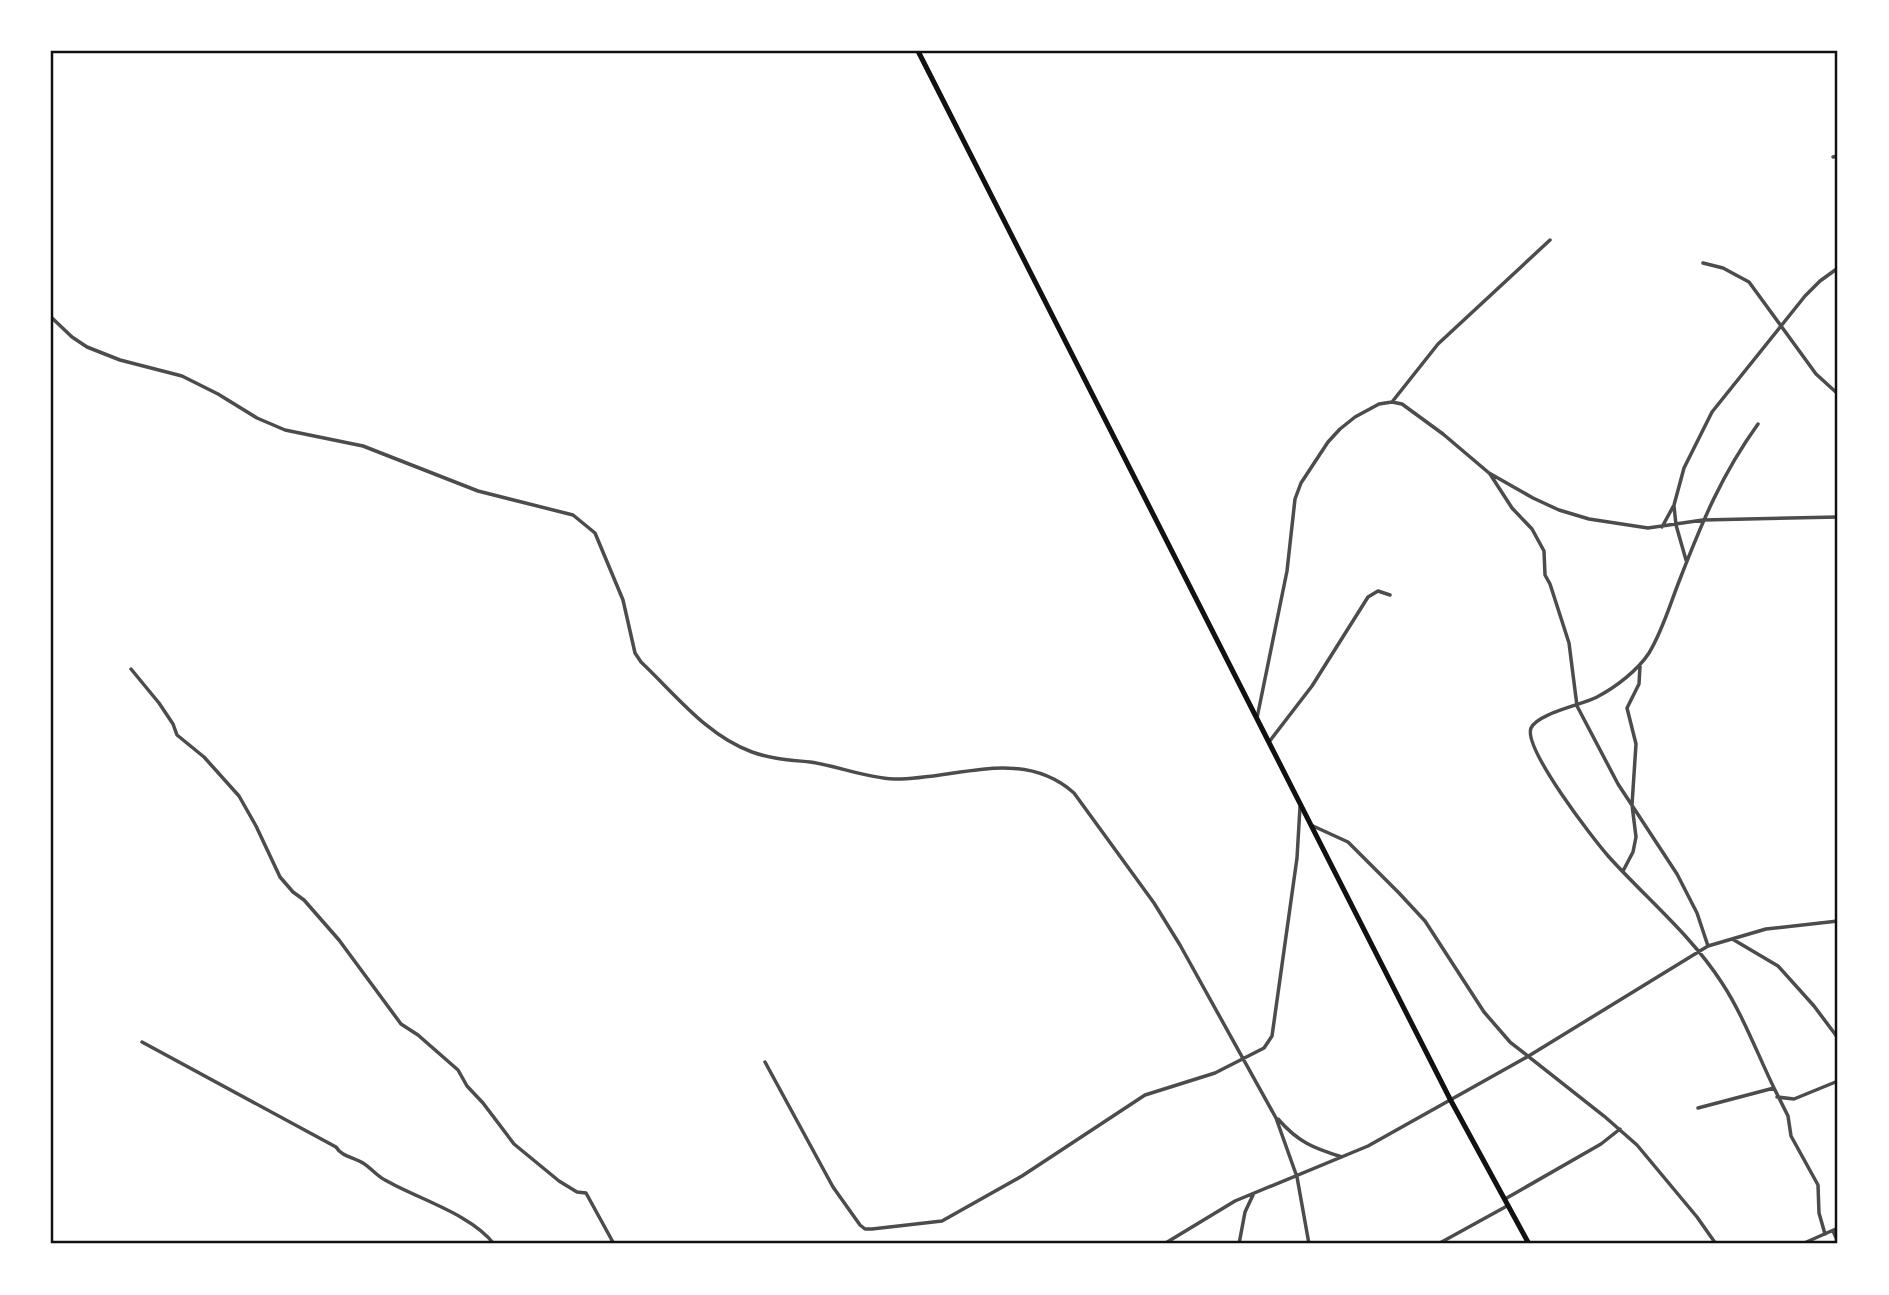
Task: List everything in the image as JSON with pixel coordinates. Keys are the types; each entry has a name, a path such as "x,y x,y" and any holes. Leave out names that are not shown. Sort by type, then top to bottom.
{"main road":[{"path":"918,51 1450,1099 1529,1244"}],"street":[{"path":"1392,402 1438,344 1550,240"},
{"path":"1703,263 1723,268 1749,282 1816,374 1838,394"},
{"path":"1662,527 1674,505 1684,468 1712,412 1812,289 1838,268"},
{"path":"51,317 87,347 120,360 182,376 257,418 285,430 363,446 478,491 573,515 595,533 623,600 635,653 640,662 712,729 751,752 890,779 924,779 949,772 1010,767 1062,782 1074,793 1154,903 1276,1118 1297,1177 1308,1244"},
{"path":"1257,718 1287,571 1295,499 1301,483 1328,442 1340,429 1379,404 1402,404 1489,473 1559,510 1589,519 1662,527 1703,520 1838,517"},
{"path":"1758,424 1725,474 1703,520 1656,639 1640,666 1600,696 1547,716 1530,730 1536,754 1571,807 1608,855 1699,951 1723,985 1788,1116 1791,1136 1818,1185 1819,1213 1825,1234"},
{"path":"1489,473 1512,508 1532,530 1544,551 1545,575 1569,643 1577,706 1632,805 1678,874 1709,946"},
{"path":"1674,505 1676,525 1687,562"},
{"path":"1269,742 1312,686 1368,597 1378,591 1390,595"},
{"path":"1623,871 1633,852 1636,837 1632,805 1636,744 1627,708 1639,684 1640,666"},
{"path":"131,669 159,703 177,735 204,757 239,796 280,877 339,940 401,1024 418,1035 458,1070 467,1086 514,1144 559,1181 577,1192 586,1193 614,1244"},
{"path":"765,1062 844,1205 860,1225 865,1229 872,1229 942,1221 1022,1176 1145,1095 1215,1073 1264,1048 1272,1036 1297,858 1300,801"},
{"path":"1313,826 1348,842 1425,921 1484,1012 1510,1042 1637,1145 1716,1244"},
{"path":"1164,1244 1194,1224 1254,1193 1344,1158 1527,1057 1709,946 1766,929 1838,921"},
{"path":"1734,939 1777,966 1814,1006 1838,1038"},
{"path":"142,1042 336,1147 339,1153 363,1163 383,1179 463,1220 494,1244"},
{"path":"1777,1097 1794,1098 1838,1081"},
{"path":"1698,1108 1774,1088"},
{"path":"1276,1118 1295,1138 1316,1149 1344,1158"},
{"path":"1438,1244 1591,1151 1620,1129"},
{"path":"1239,1244 1245,1212 1254,1193"},
{"path":"1802,1244 1838,1228"},
{"path":"1833,1231 1838,1242"}]}
